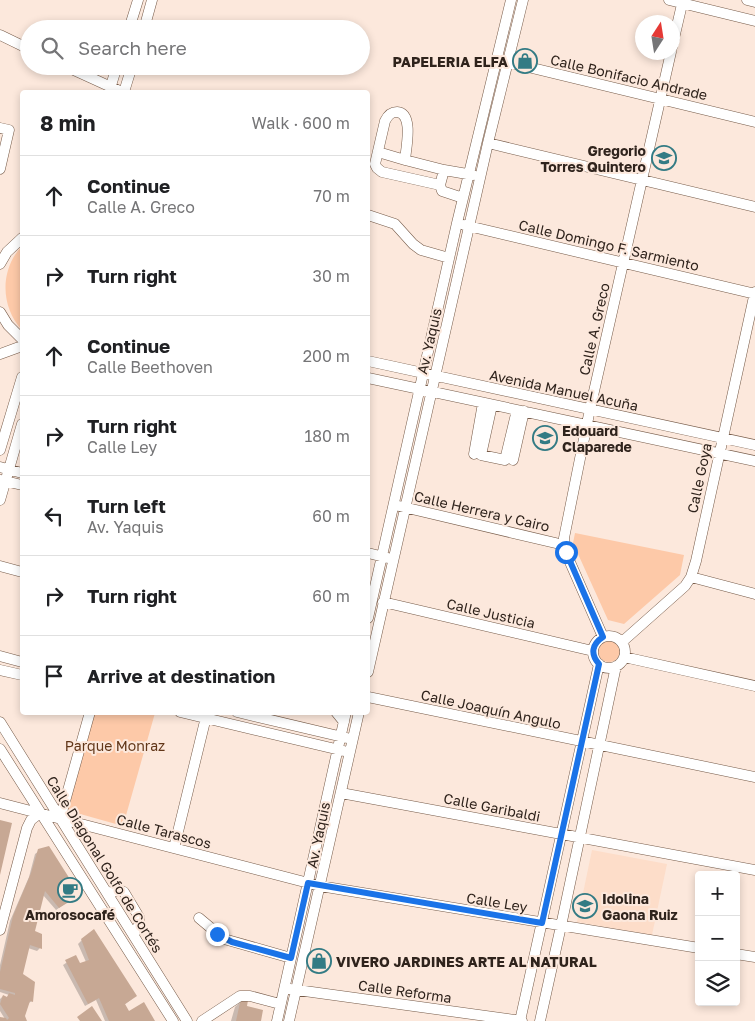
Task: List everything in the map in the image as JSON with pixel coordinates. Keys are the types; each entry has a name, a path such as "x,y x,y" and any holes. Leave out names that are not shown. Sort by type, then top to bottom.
{"street":[{"path":"132,20 138,0"},
{"path":"146,20 152,0"},
{"name":"Av. Yaquis","path":"378,569 462,198 511,0"},
{"name":"Av. Yaquis","path":"370,663 488,144 524,0"},
{"path":"669,0 755,21"},
{"path":"747,0 755,2"},
{"path":"680,15 683,2"},
{"path":"0,35 20,45"},
{"name":"Calle Bonifacio Andrade","path":"497,60 755,122"},
{"name":"Calle A. Greco","path":"603,637 564,545 565,529 590,409 669,60"},
{"path":"82,75 110,90 114,75"},
{"path":"124,90 129,75"},
{"path":"405,160 407,117 402,113 395,112 388,115 385,121 375,164 377,168 382,172 440,185"},
{"path":"0,128 9,130 0,169"},
{"path":"488,144 755,207"},
{"path":"378,152 444,170 481,177"},
{"path":"444,170 440,185 442,191 462,198"},
{"path":"370,216 396,224 413,244 421,250 449,258"},
{"name":"Calle Domingo F. Sarmiento","path":"457,223 755,293"},
{"path":"0,263 14,244 20,240"},
{"name":"Calle Goya","path":"622,642 685,586 691,577 755,293"},
{"path":"0,312 8,325 20,337"},
{"path":"0,354 20,347"},
{"name":"Avenida Manuel Acuña","path":"370,361 755,445"},
{"path":"370,378 755,461"},
{"path":"0,450 20,384"},
{"path":"488,404 481,455 505,460 520,411"},
{"path":"474,454 488,404"},
{"path":"513,460 520,411"},
{"path":"0,500 4,468 20,429"},
{"path":"4,468 20,472"},
{"path":"3,481 20,485"},
{"name":"Calle Herrera y Cairo","path":"393,505 564,545"},
{"path":"370,554 394,560"},
{"path":"0,566 20,571"},
{"path":"370,567 391,572"},
{"path":"370,608 378,569"},
{"path":"691,577 755,594"},
{"name":"Calle Justicia","path":"383,602 593,651"},
{"path":"540,1021 616,666 624,657 625,650 622,642 614,636 603,637 596,642 593,651 594,658 599,664 608,668 616,666"},
{"path":"0,656 20,661"},
{"path":"624,657 755,686"},
{"path":"521,1021 599,664"},
{"path":"0,670 20,675"},
{"name":"Calle Joaquín Angulo","path":"370,697 755,777"},
{"path":"60,819 89,715"},
{"name":"Av. Yaquis","path":"289,1021 358,715"},
{"path":"174,848 206,716 350,753"},
{"path":"268,716 353,740"},
{"name":"Av. Yaquis","path":"277,1021 345,717"},
{"name":"Calle Diagonal Golfo de Cortés","path":"0,722 187,1021"},
{"name":"Calle Diagonal Golfo de Cortés","path":"0,749 173,1021"},
{"name":"Calle Garibaldi","path":"341,793 755,870"},
{"name":"Calle Tarascos","path":"0,802 320,886"},
{"path":"0,928 27,828 31,820 40,813"},
{"name":"Calle Ley","path":"320,886 695,947"},
{"path":"199,918 224,939 291,958"},
{"path":"740,955 755,957"},
{"name":"Calle Reforma","path":"284,988 521,1021"},
{"path":"202,1021 240,996 250,996 280,1004"}],"shaded area":[{"path":"592,850 667,864 652,935 577,922"}],"green space":[{"path":"20,249 20,327 10,310 6,288 10,265"},
{"path":"575,533 684,555 680,575 624,624 608,620 573,543"},
{"path":"605,640 613,640 620,647 620,655 613,662 605,662 598,655 598,647"},
{"name":"Parque Monraz","path":"93,715 154,715 123,826 66,810"}],"building":[{"path":"0,820 12,823 0,875"},
{"path":"49,846 80,895 59,908 45,891 35,931 42,934 42,949 30,945 23,974 35,982 33,1002 30,1001 25,1016 27,1021 0,1021 0,1017 7,1020 9,1018 0,1004 3,995 7,997 9,993 15,995 15,993 0,989 0,972 13,916 31,873 38,849"},
{"path":"94,929 137,996 125,1004 129,1011 144,1002 155,1021 109,1021 99,998 88,1004 65,960 76,955 80,963 89,960 81,939"},
{"path":"241,998 248,1000 247,1006 263,1010 261,1021 236,1021"},
{"path":"92,1006 102,1021 80,1021 77,1017"}],"place":[{"name":"PAPELERIA ELFA","path":"525,61"},
{"name":"Gregorio Torres Quintero","path":"664,158"},
{"name":"Edouard Claparede","path":"545,438"},
{"name":"Amorosocafé","path":"70,890"},
{"name":"Idolina Gaona Ruiz","path":"585,906"},
{"name":"VIVERO JARDINES ARTE AL NATURAL","path":"319,961"}],"route":[{"path":"217,934 232,942 291,958 308,883 542,923 599,664 594,658 593,649 596,642 603,637 566,552"}]}
